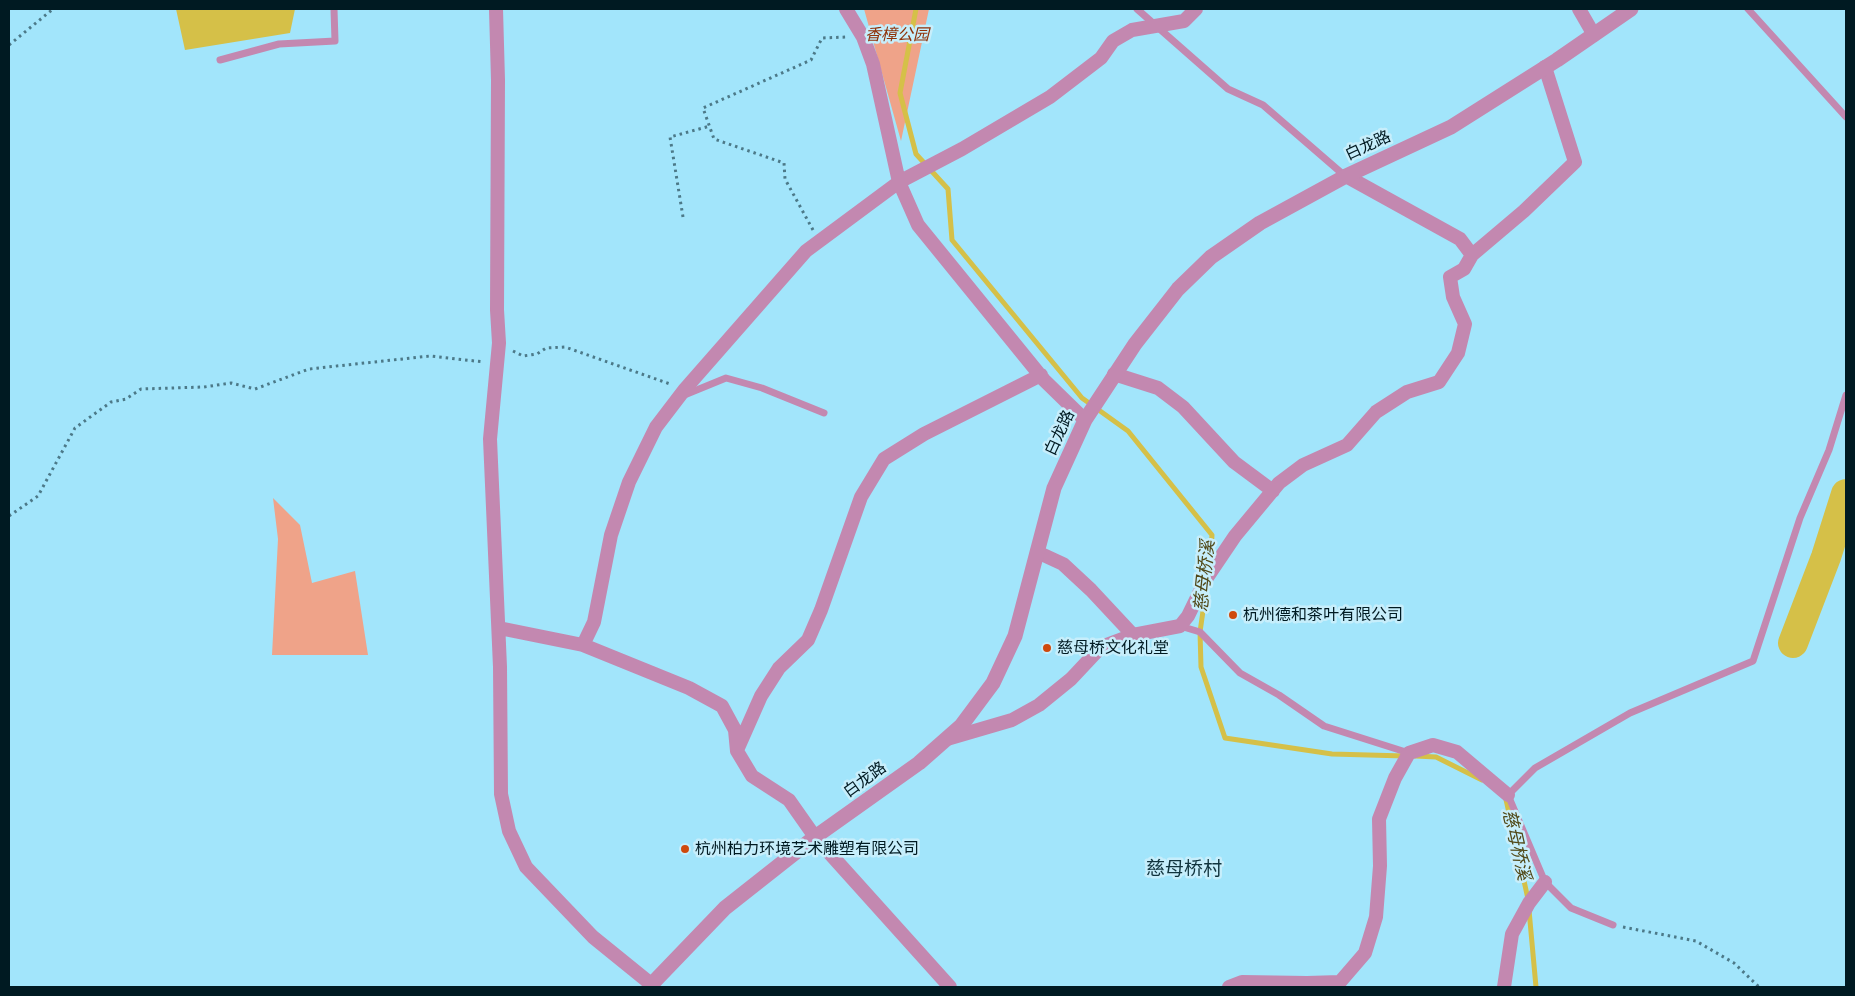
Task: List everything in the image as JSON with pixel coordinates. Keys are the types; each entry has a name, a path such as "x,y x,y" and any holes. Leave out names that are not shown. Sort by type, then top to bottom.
{"street":[{"path":"496,9 498,80 497,310 500,343 490,439 499,628 501,794 509,831 526,867 593,938 650,986"},
{"path":"846,9 864,37 873,64 899,182 918,225 1041,375 1085,420"},
{"path":"583,645 594,622 611,535 629,482 656,427 682,393 806,251 899,182 962,149 1050,97 1102,58 1113,41 1132,30 1184,21 1196,9"},
{"path":"1579,9 1594,35"},
{"name":"白龙路","path":"650,986 725,908 815,837 919,763 961,726 993,683 1015,636 1054,488 1085,420 1135,344 1178,289 1211,257 1260,224 1346,176 1450,127 1546,67 1631,9"},
{"path":"946,739 1012,720 1039,705 1058,690 1101,647 1132,636 1180,626 1188,616 1209,575 1235,536 1280,483 1303,466 1346,444 1376,412 1407,392 1439,382 1458,353 1465,324 1453,297 1450,277 1464,269 1472,255 1524,211 1575,162 1546,67"},
{"path":"1346,176 1460,239 1472,255"},
{"path":"1114,374 1158,388 1183,407 1234,462 1273,491"},
{"path":"737,752 760,696 778,668 808,640 821,610 861,497 884,459 924,434 1041,375"},
{"path":"1037,552 1063,564 1091,590 1132,636"},
{"path":"499,628 583,645 689,688 722,706 735,730 737,752 752,776 790,800 815,837 950,987"},
{"path":"1229,987 1242,982 1340,982 1365,953 1376,917 1380,866 1379,819 1394,778 1410,753 1433,745 1457,752 1508,795"},
{"path":"1504,987 1512,934 1529,903 1545,882"}],"lane":[{"path":"220,60 278,44 335,41 334,9"},
{"path":"1136,9 1228,88 1263,105 1346,176"},
{"path":"1748,9 1846,117"},
{"path":"682,393 726,378 762,388 824,413"},
{"path":"1613,925 1571,908 1545,882 1508,795 1535,768 1630,713 1753,662 1800,518 1829,450 1846,395"},
{"path":"1180,626 1200,632 1240,673 1279,695 1324,726 1410,753"}],"path":[{"path":"9,45 53,9"},
{"path":"819,242 785,179 784,163 714,140 704,108 811,60 822,38 864,37"},
{"path":"683,217 670,137 710,126"},
{"path":"500,343 523,356 537,354 546,348 565,347 682,393"},
{"path":"9,516 38,496 75,428 111,402 126,399 141,389 204,387 231,383 255,389 309,369 430,356 497,363"},
{"path":"1613,925 1696,942 1734,963 1759,987"}],"green space":[{"name":"香樟公园","path":"864,9 929,9 901,141"},
{"path":"273,498 300,525 312,583 355,571 368,655 272,655 278,539"}],"shaded area":[{"path":"176,9 295,9 290,33 185,50"}],"waterway":[{"name":"慈母桥溪","path":"916,9 900,93 916,154 948,189 952,240 1082,398 1128,431 1212,535 1210,566"},
{"path":"1793,643 1826,557 1846,494"},
{"name":"慈母桥溪","path":"1206,590 1200,632 1201,667 1225,738 1332,754 1405,756"},
{"name":"慈母桥溪","path":"1416,756 1436,757 1482,780"},
{"name":"慈母桥溪","path":"1505,795 1528,899"},
{"name":"慈母桥溪","path":"1529,910 1536,987"}],"place":[{"name":"杭州德和茶叶有限公司","path":"1233,615"},
{"name":"慈母桥文化礼堂","path":"1047,648"},
{"name":"杭州柏力环境艺术雕塑有限公司","path":"685,849"}],"district":[{"name":"慈母桥村","path":"1184,870"}]}
